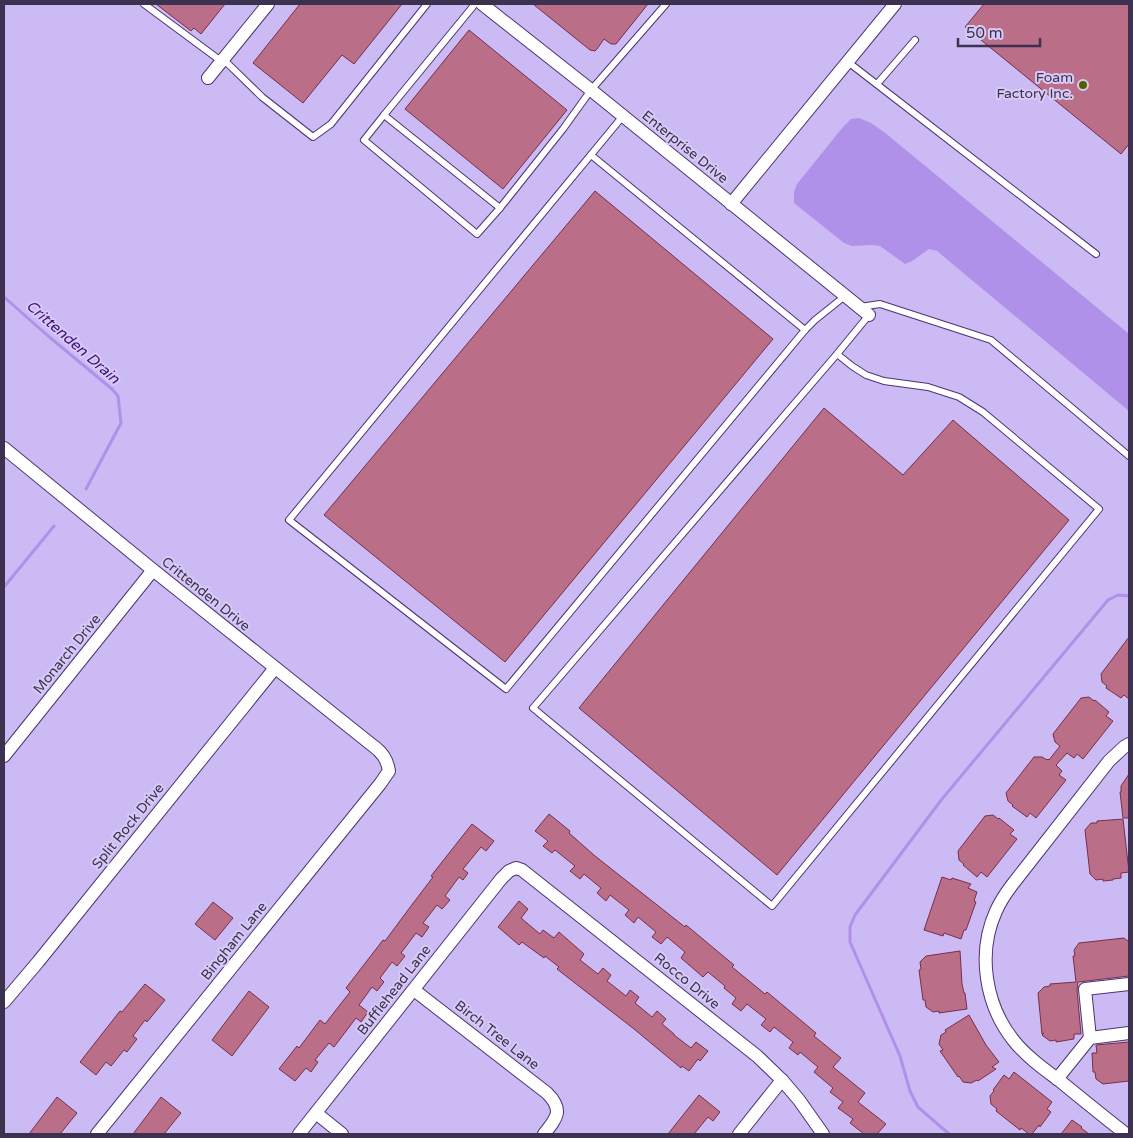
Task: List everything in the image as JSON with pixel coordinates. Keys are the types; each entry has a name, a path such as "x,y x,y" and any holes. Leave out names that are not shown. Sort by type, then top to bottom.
{"street":[{"path":"208,78 268,4"},
{"name":"Enterprise Drive","path":"482,4 864,311"},
{"path":"731,204 895,4"},
{"name":"Crittenden Drive","path":"4,448 153,570 382,752 388,763"},
{"name":"Monarch Drive","path":"4,756 153,570"},
{"name":"Split Rock Drive","path":"4,1002 275,668"},
{"path":"1126,1134 1025,1052 1006,1030 994,1006 988,983 986,947 991,922 1000,903 1012,885 1109,762 1129,744"},
{"name":"Bingham Lane","path":"97,1134 380,784 389,771 388,763"},
{"name":"Bufflehead Lane","path":"299,1134 500,879 516,868"},
{"name":"Rocco Drive","path":"516,868 522,870 757,1056 782,1080 799,1100 823,1134"},
{"path":"1090,1038 1085,989 1129,984"},
{"name":"Birch Tree Lane","path":"414,990 553,1099 557,1105 557,1117 544,1134"},
{"path":"1057,1079 1090,1038 1129,1033"},
{"path":"739,1134 782,1080"},
{"path":"316,1113 342,1134"}],"lane":[{"path":"144,4 222,60 262,97 313,137 331,124 427,4"},
{"path":"475,4 364,140 477,234 563,129 591,90 666,4"},
{"path":"878,84 915,40"},
{"path":"848,62 1096,254"},
{"path":"384,115 500,208"},
{"path":"623,116 289,520 506,689 805,330 845,296"},
{"path":"591,155 805,330"},
{"path":"836,354 866,374 884,380 928,387 958,397 983,412 1099,508 772,906 533,708 836,354 864,311 880,304 991,340 1129,456"}],"shaded area":[{"path":"859,118 871,123 884,132 1129,334 1129,411 937,251 929,249 905,264 880,246 852,246 844,243 794,203 794,192 797,184 843,127 851,119"}],"building":[{"path":"156,4 225,4 201,34 194,28 191,31"},
{"path":"300,4 402,4 354,64 342,55 303,103 253,63"},
{"path":"533,4 648,4 616,44 611,44 604,39 595,51 590,50"},
{"name":"Foam Factory Inc.","path":"984,4 1129,4 1129,144 1121,154 965,27"},
{"path":"469,30 567,110 503,189 405,109"},
{"path":"595,191 773,339 505,662 324,515"},
{"path":"824,408 903,475 953,420 1069,520 777,875 579,708"},
{"path":"1129,637 1129,699 1124,695 1121,698 1106,688 1107,686 1102,682 1101,674"},
{"path":"1089,697 1109,712 1106,716 1113,721 1083,759 1077,754 1074,758 1067,753 1056,765 1062,771 1059,775 1066,780 1036,818 1030,813 1027,817 1012,806 1008,801 1006,793 1034,757 1042,757 1049,760 1060,746 1055,742 1053,734 1081,698"},
{"path":"1129,774 1129,818 1123,818 1120,792 1121,786"},
{"path":"549,814 570,831 569,833 595,856 685,927 686,925 734,965 732,967 765,994 767,992 816,1033 814,1036 841,1058 833,1067 865,1093 858,1102 886,1124 877,1134 864,1134 850,1123 853,1119 838,1108 843,1102 830,1092 833,1088 814,1072 818,1067 800,1052 798,1055 789,1048 793,1042 774,1027 770,1032 761,1025 766,1019 747,1004 741,1011 732,1004 736,998 724,988 725,986 708,972 703,977 681,958 685,952 667,937 661,944 652,937 656,932 638,917 634,923 625,915 629,910 610,895 606,901 597,893 601,888 584,874 580,879 570,871 575,866 555,850 552,853 543,846 548,841 535,831"},
{"path":"993,815 1014,830 1010,834 1017,839 987,877 981,872 977,877 959,860 958,851 985,816"},
{"path":"1123,819 1129,872 1121,873 1121,878 1113,880 1096,880 1090,874 1085,830 1091,823 1097,823 1097,821"},
{"path":"472,824 494,841 486,851 481,847 463,869 468,873 463,880 459,877 445,896 450,900 442,909 437,905 423,923 429,927 422,937 416,933 401,953 405,956 397,966 392,962 380,978 384,982 377,991 372,987 359,1005 368,1012 361,1022 356,1018 334,1047 329,1043 315,1060 318,1062 311,1072 306,1068 295,1081 279,1069 297,1046 299,1048 320,1020 325,1024 350,992 346,988 383,940 385,941 433,877 431,876"},
{"path":"942,877 971,884 968,888 977,892 974,901 976,902 961,939 944,933 943,936 924,930"},
{"path":"519,901 528,909 521,918 540,934 543,930 554,938 559,932 584,954 580,960 598,974 603,968 611,975 607,981 626,996 630,990 639,997 635,1003 652,1017 657,1011 666,1019 662,1024 691,1048 696,1042 708,1051 700,1061 698,1059 689,1071 682,1066 681,1068 557,969 559,967 545,956 544,958 522,942 519,945 498,927"},
{"path":"213,902 233,918 215,940 195,924"},
{"path":"1124,938 1129,942 1129,976 1078,982 1081,1034 1074,1034 1074,1039 1056,1042 1056,1040 1050,1041 1042,1035 1044,1033 1042,1034 1038,993 1044,987 1050,986 1050,984 1076,982 1073,956 1075,956 1074,950 1079,943"},
{"path":"960,951 962,984 967,1009 939,1013 939,1011 933,1012 926,1007 925,1000 923,1000 919,970 921,969 920,962 926,956"},
{"path":"145,984 165,1000 147,1022 145,1020 133,1036 137,1039 127,1052 124,1050 111,1066 106,1062 96,1075 80,1062 120,1011 122,1012"},
{"path":"249,991 269,1007 232,1056 212,1040"},
{"path":"969,1015 986,1045 999,1062 992,1067 996,1069 978,1081 971,1083 963,1082 958,1077 940,1051 943,1050 939,1044 941,1035 946,1032 945,1030"},
{"path":"1129,1042 1129,1081 1103,1084 1096,1079 1095,1072 1093,1072 1092,1053 1097,1053 1096,1045"},
{"path":"1014,1072 1052,1102 1047,1109 1051,1112 1032,1134 1021,1128 1020,1130 996,1111 997,1109 991,1104 990,1096 993,1090 1004,1075 1009,1079"},
{"path":"699,1095 720,1112 713,1121 708,1117 694,1134 668,1134"},
{"path":"57,1097 77,1113 60,1134 29,1134"},
{"path":"161,1097 181,1113 164,1134 133,1134"},
{"path":"1072,1120 1082,1127 1089,1134 1061,1134"}],"waterway":[{"name":"Crittenden Drain","path":"4,297 118,396 121,423 86,489"},
{"name":"Crittenden Drain","path":"4,587 54,526"},
{"path":"949,1134 918,1107 910,1091 900,1056 850,942 850,927 855,915 942,799 1108,600 1118,595 1129,596"}],"place":[{"name":"Foam Factory Inc.","path":"1083,85"}]}
